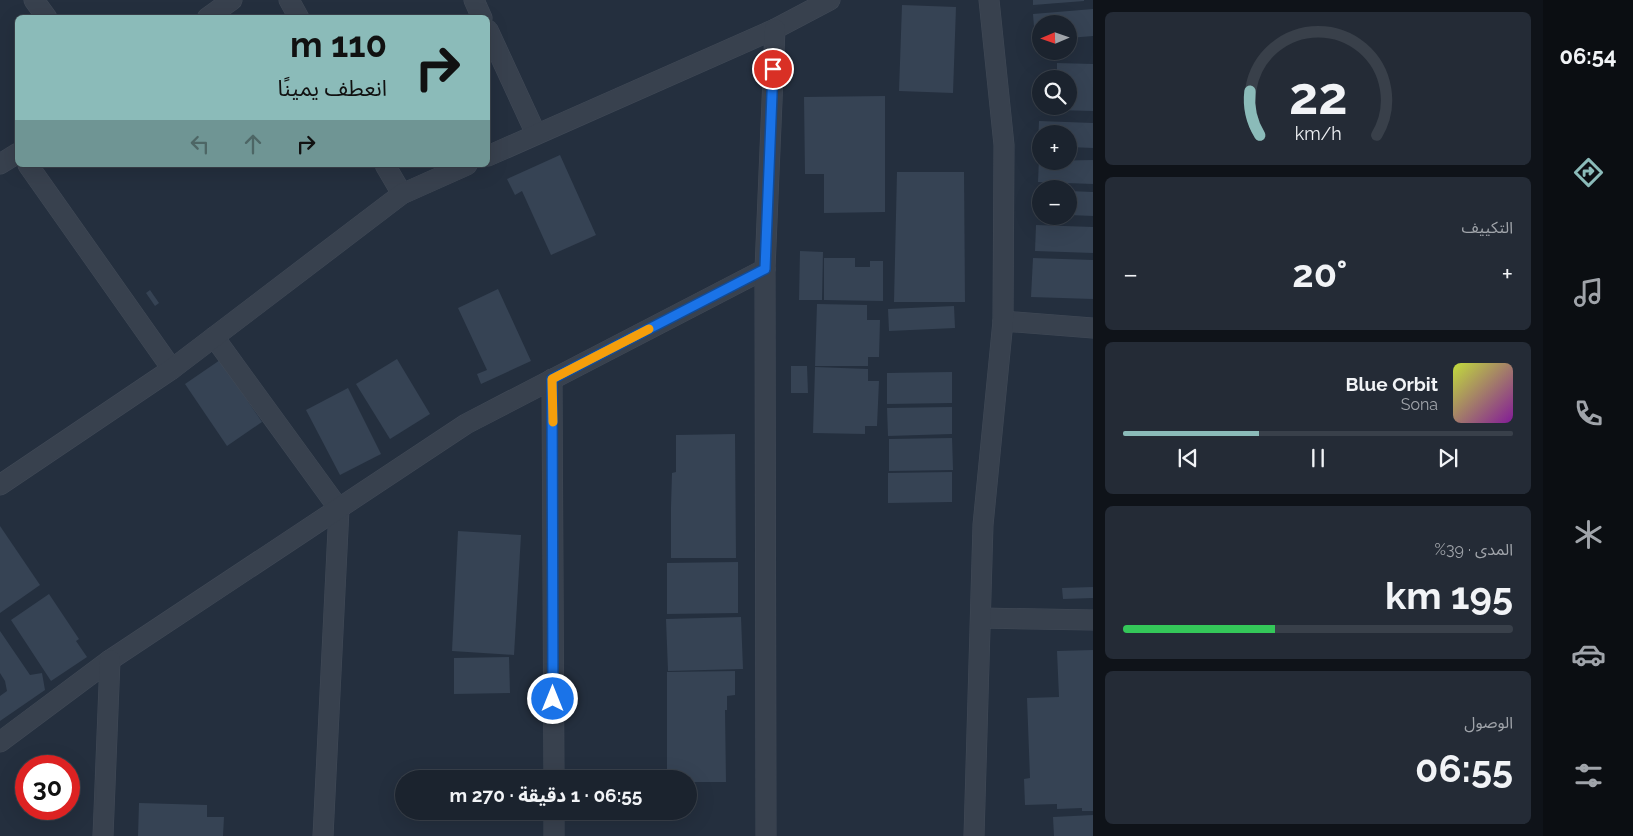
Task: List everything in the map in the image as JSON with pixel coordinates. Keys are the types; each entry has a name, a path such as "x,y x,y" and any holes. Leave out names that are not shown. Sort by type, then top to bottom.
{"street":[{"path":"34,0 45,15"},
{"path":"212,15 232,0"},
{"path":"289,0 297,15"},
{"path":"474,0 481,15"},
{"path":"490,155 775,29 830,0"},
{"path":"974,836 983,525 1003,321 1004,145 989,0"},
{"path":"766,836 765,269 775,29"},
{"path":"490,34 536,134"},
{"path":"0,164 15,155"},
{"path":"29,167 172,369"},
{"path":"386,167 402,194"},
{"path":"0,484 172,369 402,194 463,167"},
{"path":"0,742 110,660 466,424 765,269"},
{"path":"1003,321 1093,328"},
{"path":"214,337 339,509 323,836"},
{"path":"552,379 554,770"},
{"path":"981,618 1093,620"},
{"path":"103,836 110,660"},
{"path":"554,820 554,836"}],"building":[{"path":"1033,0 1084,0 1084,1 1033,5"},
{"path":"902,5 956,7 953,93 899,91"},
{"path":"1093,9 1093,36 1078,37 1078,15 1033,14"},
{"path":"1057,63 1093,64 1093,111 1077,111 1077,70 1057,70"},
{"path":"885,96 885,212 824,213 824,174 805,174 804,97"},
{"path":"1039,121 1093,123 1093,148 1077,147 1077,125 1039,125"},
{"path":"560,155 596,235 551,255 522,191 515,195 507,179"},
{"path":"1077,160 1093,160 1093,184 1077,183 1077,180 1038,180 1038,170 1077,170"},
{"path":"897,172 964,172 965,302 894,302"},
{"path":"1077,191 1093,192 1093,216 1077,215"},
{"path":"1036,225 1093,227 1093,253 1035,251"},
{"path":"800,251 823,252 822,300 799,300"},
{"path":"824,258 855,258 855,267 870,267 870,261 883,261 883,301 824,300"},
{"path":"1033,258 1093,260 1093,299 1031,297"},
{"path":"498,289 531,361 481,384 477,374 487,370 458,308"},
{"path":"150,290 159,303 155,306 146,293"},
{"path":"817,304 867,305 867,320 880,320 879,357 868,357 868,366 815,366"},
{"path":"954,306 955,328 889,331 888,309"},
{"path":"397,359 430,414 390,439 356,384"},
{"path":"220,360 262,422 227,446 185,384"},
{"path":"791,366 807,366 808,393 791,393"},
{"path":"815,367 868,369 868,381 879,381 877,426 865,426 865,434 813,433"},
{"path":"952,372 952,403 887,404 887,373"},
{"path":"348,388 381,454 340,475 306,410"},
{"path":"952,407 952,434 888,436 887,408"},
{"path":"735,434 736,558 671,558 672,473 676,472 676,435"},
{"path":"952,438 953,470 889,471 889,439"},
{"path":"952,472 952,502 888,503 888,473"},
{"path":"0,526 40,585 0,613"},
{"path":"458,531 521,535 514,655 452,651"},
{"path":"738,562 738,613 667,614 667,563"},
{"path":"1093,587 1093,598 1063,599 1062,588"},
{"path":"49,594 79,639 76,641 87,657 51,681 11,620"},
{"path":"741,617 743,669 668,671 666,619"},
{"path":"0,631 30,675 42,673 45,690 0,721 0,696 7,691 5,681 0,673"},
{"path":"1093,650 1093,811 1082,811 1082,808 1057,809 1057,804 1025,805 1024,779 1030,778 1027,698 1059,697 1057,651"},
{"path":"509,657 510,693 454,694 454,658"},
{"path":"735,671 735,695 727,696 727,710 725,710 726,782 697,782 697,770 667,770 667,672"},
{"path":"139,803 207,805 207,817 224,817 223,836 138,836"},
{"path":"1093,815 1093,836 1054,836 1053,817"}],"slow traffic":[{"path":"553,422 552,379 649,329"}],"route":[{"path":"553,699 552,379 765,269 773,69"}]}
